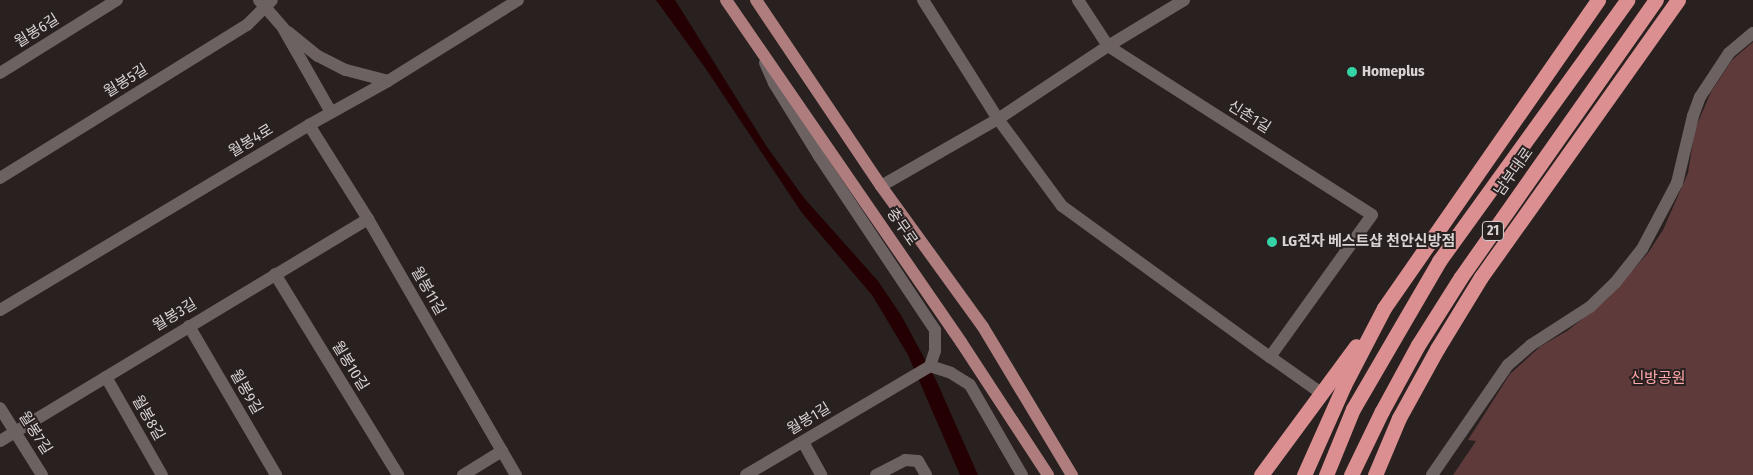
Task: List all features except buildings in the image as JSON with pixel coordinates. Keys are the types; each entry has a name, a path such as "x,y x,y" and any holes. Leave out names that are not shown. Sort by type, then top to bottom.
{"highway":[{"path":"1261,475 1384,308 1598,0"},
{"name":"남부대로","path":"1326,475 1353,409 1434,269 1627,0"},
{"name":"남부대로","path":"1351,475 1382,411 1418,345 1460,277 1656,0"},
{"path":"1374,475 1399,418 1427,366 1481,277 1678,0"},
{"path":"1304,475 1344,385 1384,308"}],"main road":[{"name":"충무로","path":"726,0 961,342 1048,475"},
{"name":"충무로","path":"756,0 881,186 984,327 1072,475"}],"street":[{"name":"월봉6길","path":"0,73 117,0"},
{"name":"월봉4로","path":"0,310 331,112 388,81 518,0"},
{"path":"923,0 998,119 1062,206 1321,393"},
{"name":"신촌1길","path":"1078,0 1108,46 1372,215 1270,357"},
{"path":"881,186 998,119 1108,46 1184,0"},
{"path":"266,2 331,112"},
{"name":"월봉5길","path":"0,178 247,25 266,2"},
{"path":"283,28 318,56 346,70 388,81"},
{"path":"1432,475 1508,365 1532,345 1590,307 1616,283 1642,249 1677,183 1693,116 1700,97 1729,53 1753,33"},
{"path":"760,50 774,82 818,156 935,330 935,351 930,366 951,373 970,385 1022,475"},
{"name":"월봉11길","path":"309,125 368,219 516,475"},
{"name":"월봉3길","path":"0,441 368,219"},
{"name":"월봉10길","path":"275,274 398,475"},
{"name":"월봉9길","path":"189,326 276,475"},
{"name":"월봉1길","path":"746,475 930,366"},
{"name":"월봉8길","path":"106,377 162,475"},
{"name":"월봉7길","path":"0,408 42,475"},
{"path":"803,442 821,475"},
{"path":"463,475 502,451"},
{"path":"876,475 905,460 918,461 926,475"}],"green space":[{"name":"신방공원","path":"1753,42 1753,475 1453,475 1476,441 1468,440 1510,374 1541,346 1567,331 1605,301 1648,253 1663,230 1688,173 1695,129 1711,92 1732,60"}],"shaded area":[{"path":"656,0 675,0 767,147 804,198 878,281 901,315 936,380 978,475 960,475 908,355 872,295 802,213 706,69"}],"place":[{"name":"Homeplus","path":"1352,72"},
{"name":"LG전자 베스트샵 천안신방점","path":"1272,242"}]}
